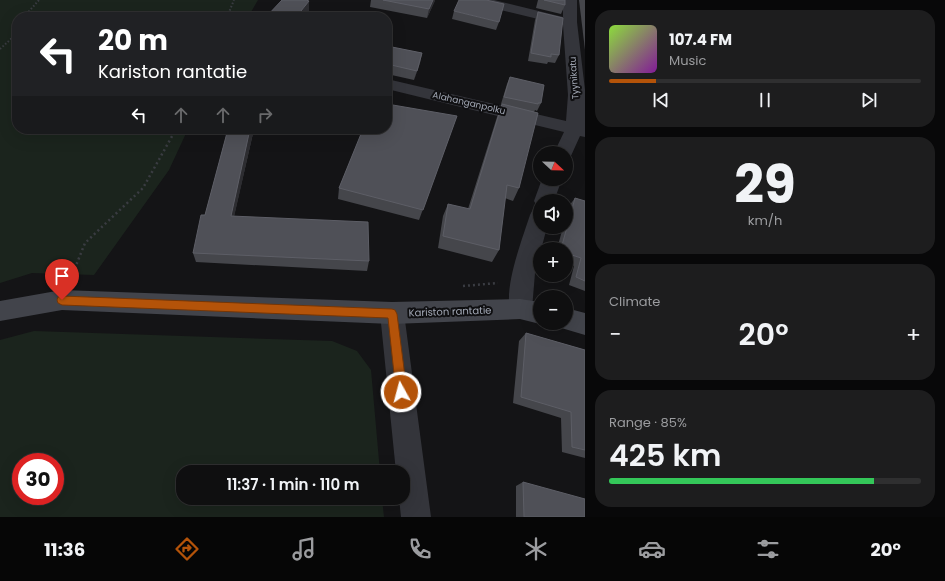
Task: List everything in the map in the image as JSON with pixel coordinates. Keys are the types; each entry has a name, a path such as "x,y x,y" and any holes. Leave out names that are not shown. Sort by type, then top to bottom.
{"street":[{"path":"476,0 570,22"},
{"name":"Tyynikatu","path":"568,146 580,129 577,95 579,48 570,22 570,0"},
{"name":"Alahanganpolku","path":"392,85 580,129"},
{"path":"530,311 520,295 522,279 535,234"},
{"name":"Kariston rantatie","path":"0,311 62,300 392,314 530,311"},
{"path":"392,314 416,517"},
{"path":"573,321 585,324"}],"path":[{"path":"28,12 39,0"},
{"path":"229,12 234,0"},
{"path":"0,50 12,38"},
{"path":"70,282 85,243 143,188 173,134"}],"shaded area":[{"path":"0,0 258,0 251,12 12,12 12,134 186,134 169,170 94,275 32,273 0,283"},
{"path":"34,331 332,341 357,351 371,370 379,465 176,465 176,505 383,505 384,517 0,517 0,340"}],"building":[{"path":"282,0 309,1 300,12 271,12"},
{"path":"383,0 433,0 429,9"},
{"path":"459,0 486,0 504,4 499,22 454,11"},
{"path":"544,0 565,0 565,5"},
{"path":"538,12 563,18 559,55 551,54 551,57 531,53"},
{"path":"392,47 422,53 417,71 392,65"},
{"path":"510,77 544,85 541,103 538,104 504,97"},
{"path":"502,104 538,113 519,188 507,185 499,250 443,236 448,204 470,209"},
{"path":"392,105 457,116 423,210 339,188 361,134 392,134"},
{"path":"227,134 249,134 231,216 368,222 369,261 193,253 201,215 205,215"},
{"path":"575,198 585,201 585,281 576,277 581,258 573,255 573,242 563,242 565,234 573,234 573,205"},
{"path":"526,333 585,350 585,450 572,447 571,412 521,397"},
{"path":"523,482 585,499 585,517 524,517"}],"route":[{"path":"62,300 392,314 401,392"}]}
